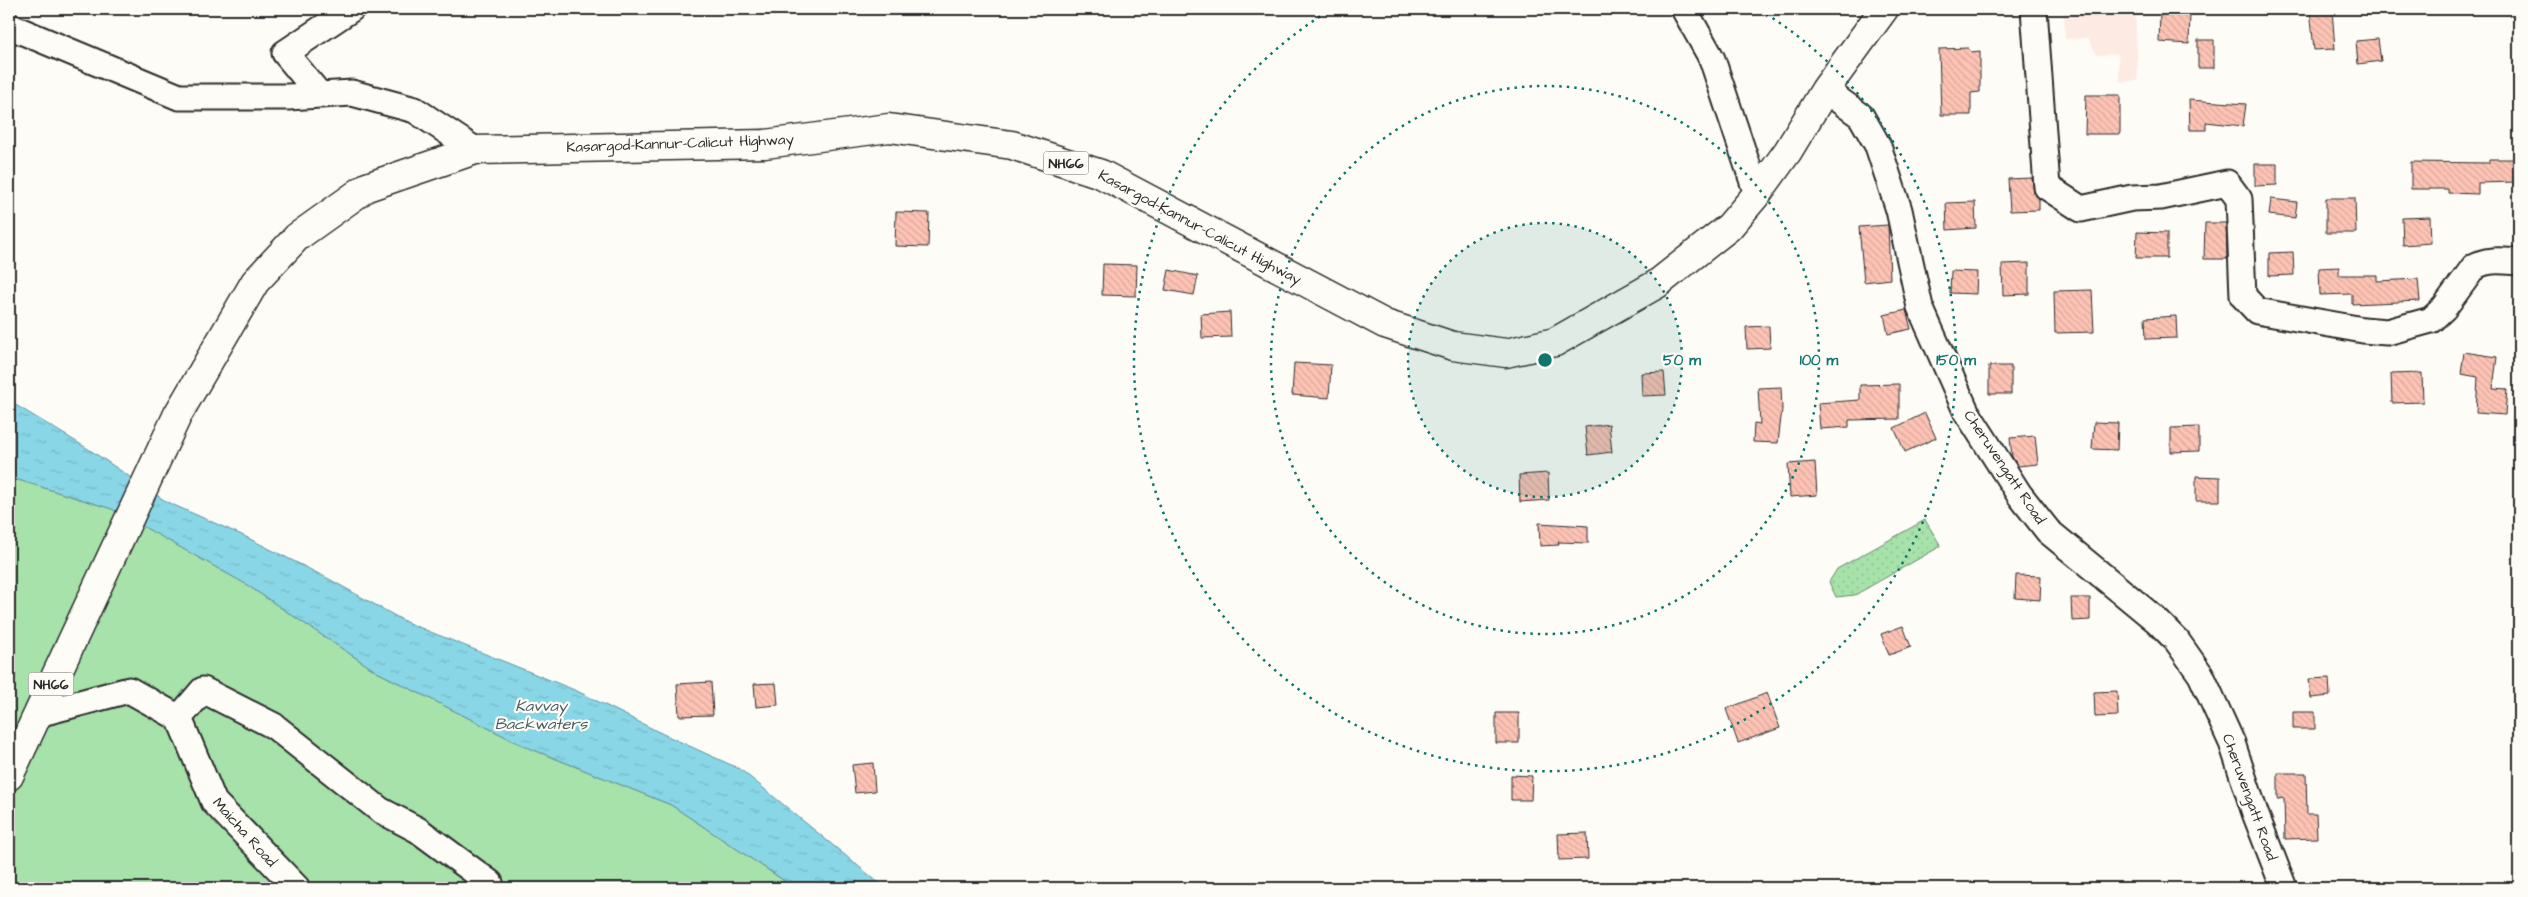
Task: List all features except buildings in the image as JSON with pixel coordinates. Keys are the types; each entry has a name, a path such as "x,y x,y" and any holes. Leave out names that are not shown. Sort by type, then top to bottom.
{"highway":[{"name":"Kasargod-Kannur-Calicut Highway","path":"38,714 178,414 255,282 297,237 367,186 475,150 765,144 889,128 1012,145 1101,174 1385,324 1452,346 1506,353 1555,342 1657,284 1729,227 1757,194 1788,151 1825,90 1884,9"},
{"name":"NH66","path":"9,776 38,714"}],"street":[{"path":"320,94 285,53 350,9"},
{"path":"1684,9 1712,59 1757,194"},
{"path":"2034,9 2047,187 2081,208 2132,198 2161,197 2227,183 2239,199 2243,296 2257,311 2363,330 2387,332 2402,330 2431,320 2444,308 2474,267 2479,264 2493,261 2519,262"},
{"path":"9,26 179,97 288,97 352,93 415,110 475,150"},
{"name":"Cheruvengatt Road","path":"1825,90 1861,116 1878,146 1899,210 1920,307 1966,411 2019,494 2048,531 2156,620 2177,641 2201,675 2232,742 2258,821 2284,888"},
{"path":"38,714 129,690 179,718 203,690 274,726 380,810 418,830 490,883"},
{"name":"Maicha Road","path":"179,718 214,802 297,888"}],"shaded area":[{"path":"2135,9 2138,81 2120,82 2118,54 2097,55 2088,38 2065,39 2064,10"}],"green space":[{"path":"9,477 112,509 244,583 377,672 524,746 671,805 795,888 9,888"},
{"path":"1925,520 1941,546 1855,595 1836,597 1829,582 1837,569"}],"water":[{"name":"Kavvay Backwaters","path":"9,401 90,450 167,502 244,536 329,579 406,622 577,691 663,734 740,769 885,888 795,888 671,805 524,746 377,672 244,583 112,509 9,477"}]}
